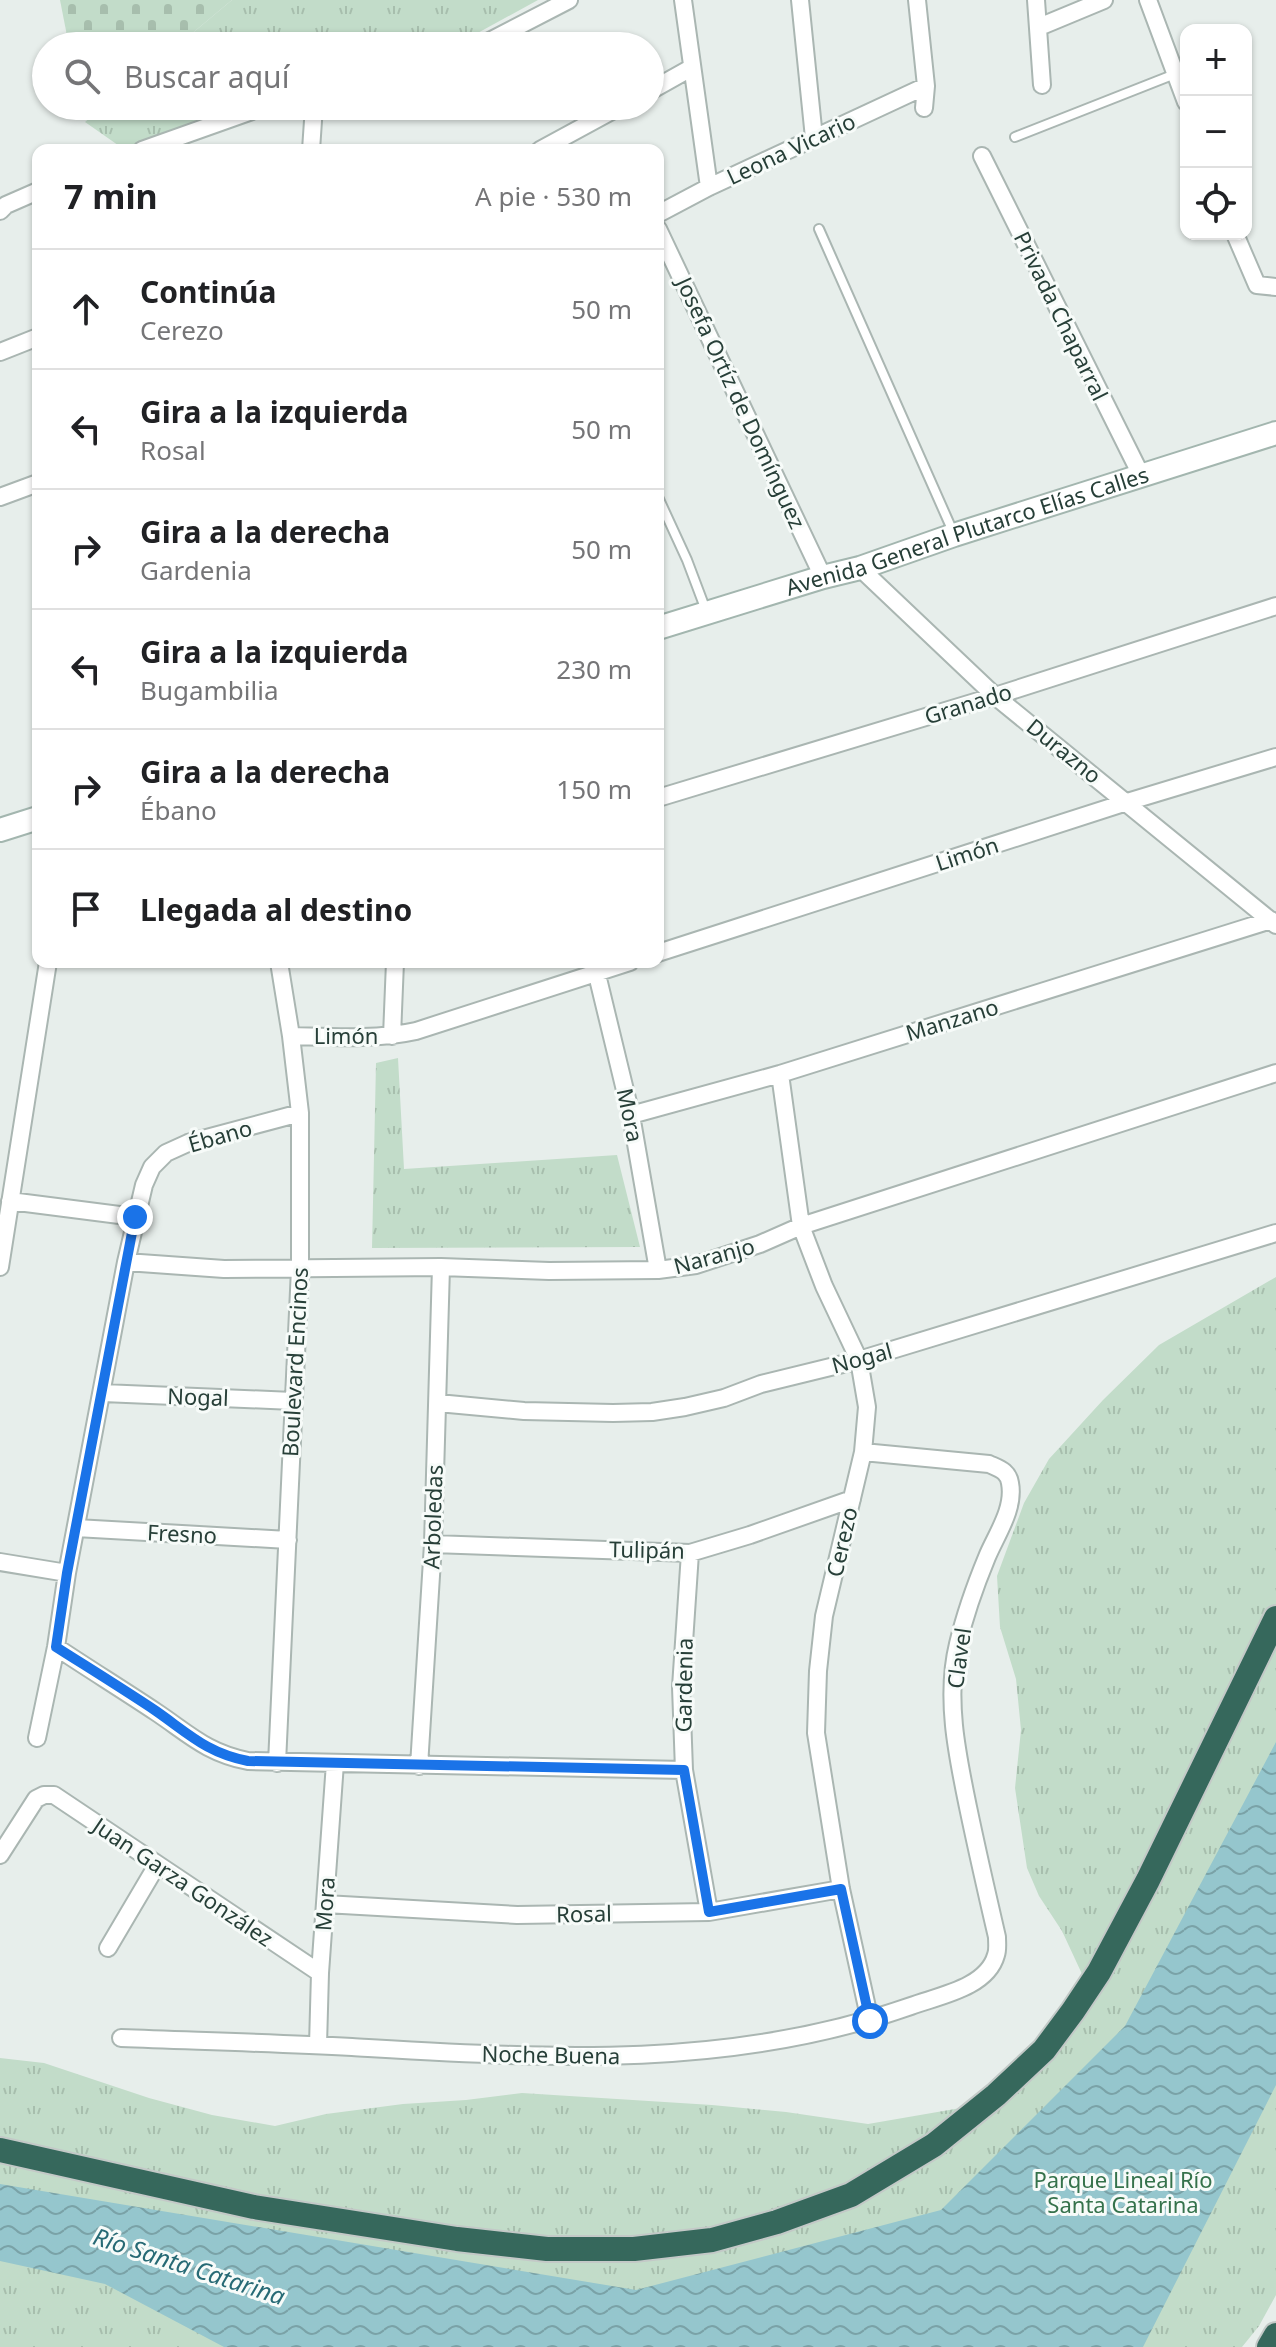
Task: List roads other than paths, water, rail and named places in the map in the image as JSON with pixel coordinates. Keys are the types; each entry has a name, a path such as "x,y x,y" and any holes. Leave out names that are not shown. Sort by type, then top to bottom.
{"highway":[{"path":"0,2150 254,2207 457,2239 547,2249 634,2249 712,2240 777,2222 851,2195 934,2145 996,2095 1044,2050 1058,2031 1099,1972 1148,1880 1276,1618"},
{"path":"1269,2347 1276,2335"}],"street":[{"path":"507,32 569,0"},
{"path":"683,0 709,187"},
{"path":"800,0 814,138"},
{"path":"917,0 926,86 924,108"},
{"path":"1036,0 1042,85"},
{"path":"1039,27 1104,0"},
{"path":"1148,0 1184,96"},
{"path":"664,83 691,68"},
{"name":"Leona Vicario","path":"664,211 926,86"},
{"path":"159,144 227,120"},
{"path":"311,144 313,120"},
{"path":"551,144 595,120"},
{"name":"Privada Chaparral","path":"982,156 1141,475"},
{"path":"0,211 6,205 32,194"},
{"path":"1238,240 1257,285 1276,287"},
{"name":"Josefa Ortíz de Domínguez","path":"664,242 823,577"},
{"path":"0,352 32,339"},
{"name":"Avenida General Plutarco Elías Calles","path":"664,626 860,568 1276,433"},
{"path":"0,497 32,485"},
{"name":"Durazno","path":"860,568 995,696 1274,922"},
{"name":"Granado","path":"664,796 995,696 1276,606"},
{"name":"Limón","path":"664,951 1276,757"},
{"path":"0,830 32,820"},
{"name":"Manzano","path":"631,1115 780,1074 1274,922"},
{"path":"0,1267 5,1200 47,968"},
{"name":"Boulevard Encinos","path":"277,1763 300,1269 300,1113 280,968"},
{"path":"392,1036 395,968"},
{"name":"Limón","path":"291,1036 392,1036 433,1027 592,968"},
{"name":"Mora","path":"595,968 631,1115 658,1270"},
{"name":"Naranjo","path":"126,1262 224,1269 441,1267 549,1271 658,1270 696,1265 760,1244 801,1226 1276,1073"},
{"name":"Cerezo","path":"780,1074 801,1226 824,1286 859,1360 867,1407 863,1452 824,1616 816,1733 841,1889 870,2021"},
{"name":"Ébano","path":"37,1738 126,1262 144,1185 152,1167 166,1153 188,1143 300,1113"},
{"path":"5,1200 135,1217"},
{"name":"Nogal","path":"438,1403 524,1411 652,1412 724,1398 761,1384 859,1360 1276,1233"},
{"name":"Arboledas","path":"419,1766 433,1544 441,1267"},
{"name":"Nogal","path":"103,1393 293,1401"},
{"name":"Clavel","path":"863,1452 989,1464 1005,1471 1010,1480 1008,1512 966,1613 957,1649 953,1685 953,1721 960,1770 997,1937 996,1955 990,1968 972,1983"},
{"name":"Tulipán","path":"433,1544 690,1553 852,1499"},
{"name":"Fresno","path":"76,1528 288,1540"},
{"name":"Gardenia","path":"690,1553 681,1687 684,1770 709,1912"},
{"path":"0,1562 67,1573"},
{"path":"56,1647 206,1747 228,1757 277,1763 684,1770"},
{"name":"Mora","path":"318,2045 335,1763"},
{"name":"Juan Garza González","path":"0,1855 36,1799 54,1795 320,1973"},
{"path":"108,1948 157,1865"},
{"name":"Rosal","path":"325,1904 517,1915 709,1912 841,1889"},
{"name":"Noche Buena","path":"121,2038 525,2057 664,2055 772,2043 870,2021 972,1983"}],"lane":[{"path":"1015,137 1175,74"},
{"path":"819,229 954,535"},
{"path":"664,510 707,613"}],"water":[{"name":"Río Santa Catarina","path":"1276,1742 1276,2085 1143,2347 224,2347 105,2284 0,2261 0,2184 636,2290 941,2210 1125,2026"}],"park label":[{"name":"Parque Lineal Río Santa Catarina","path":"1123,2192"}]}
